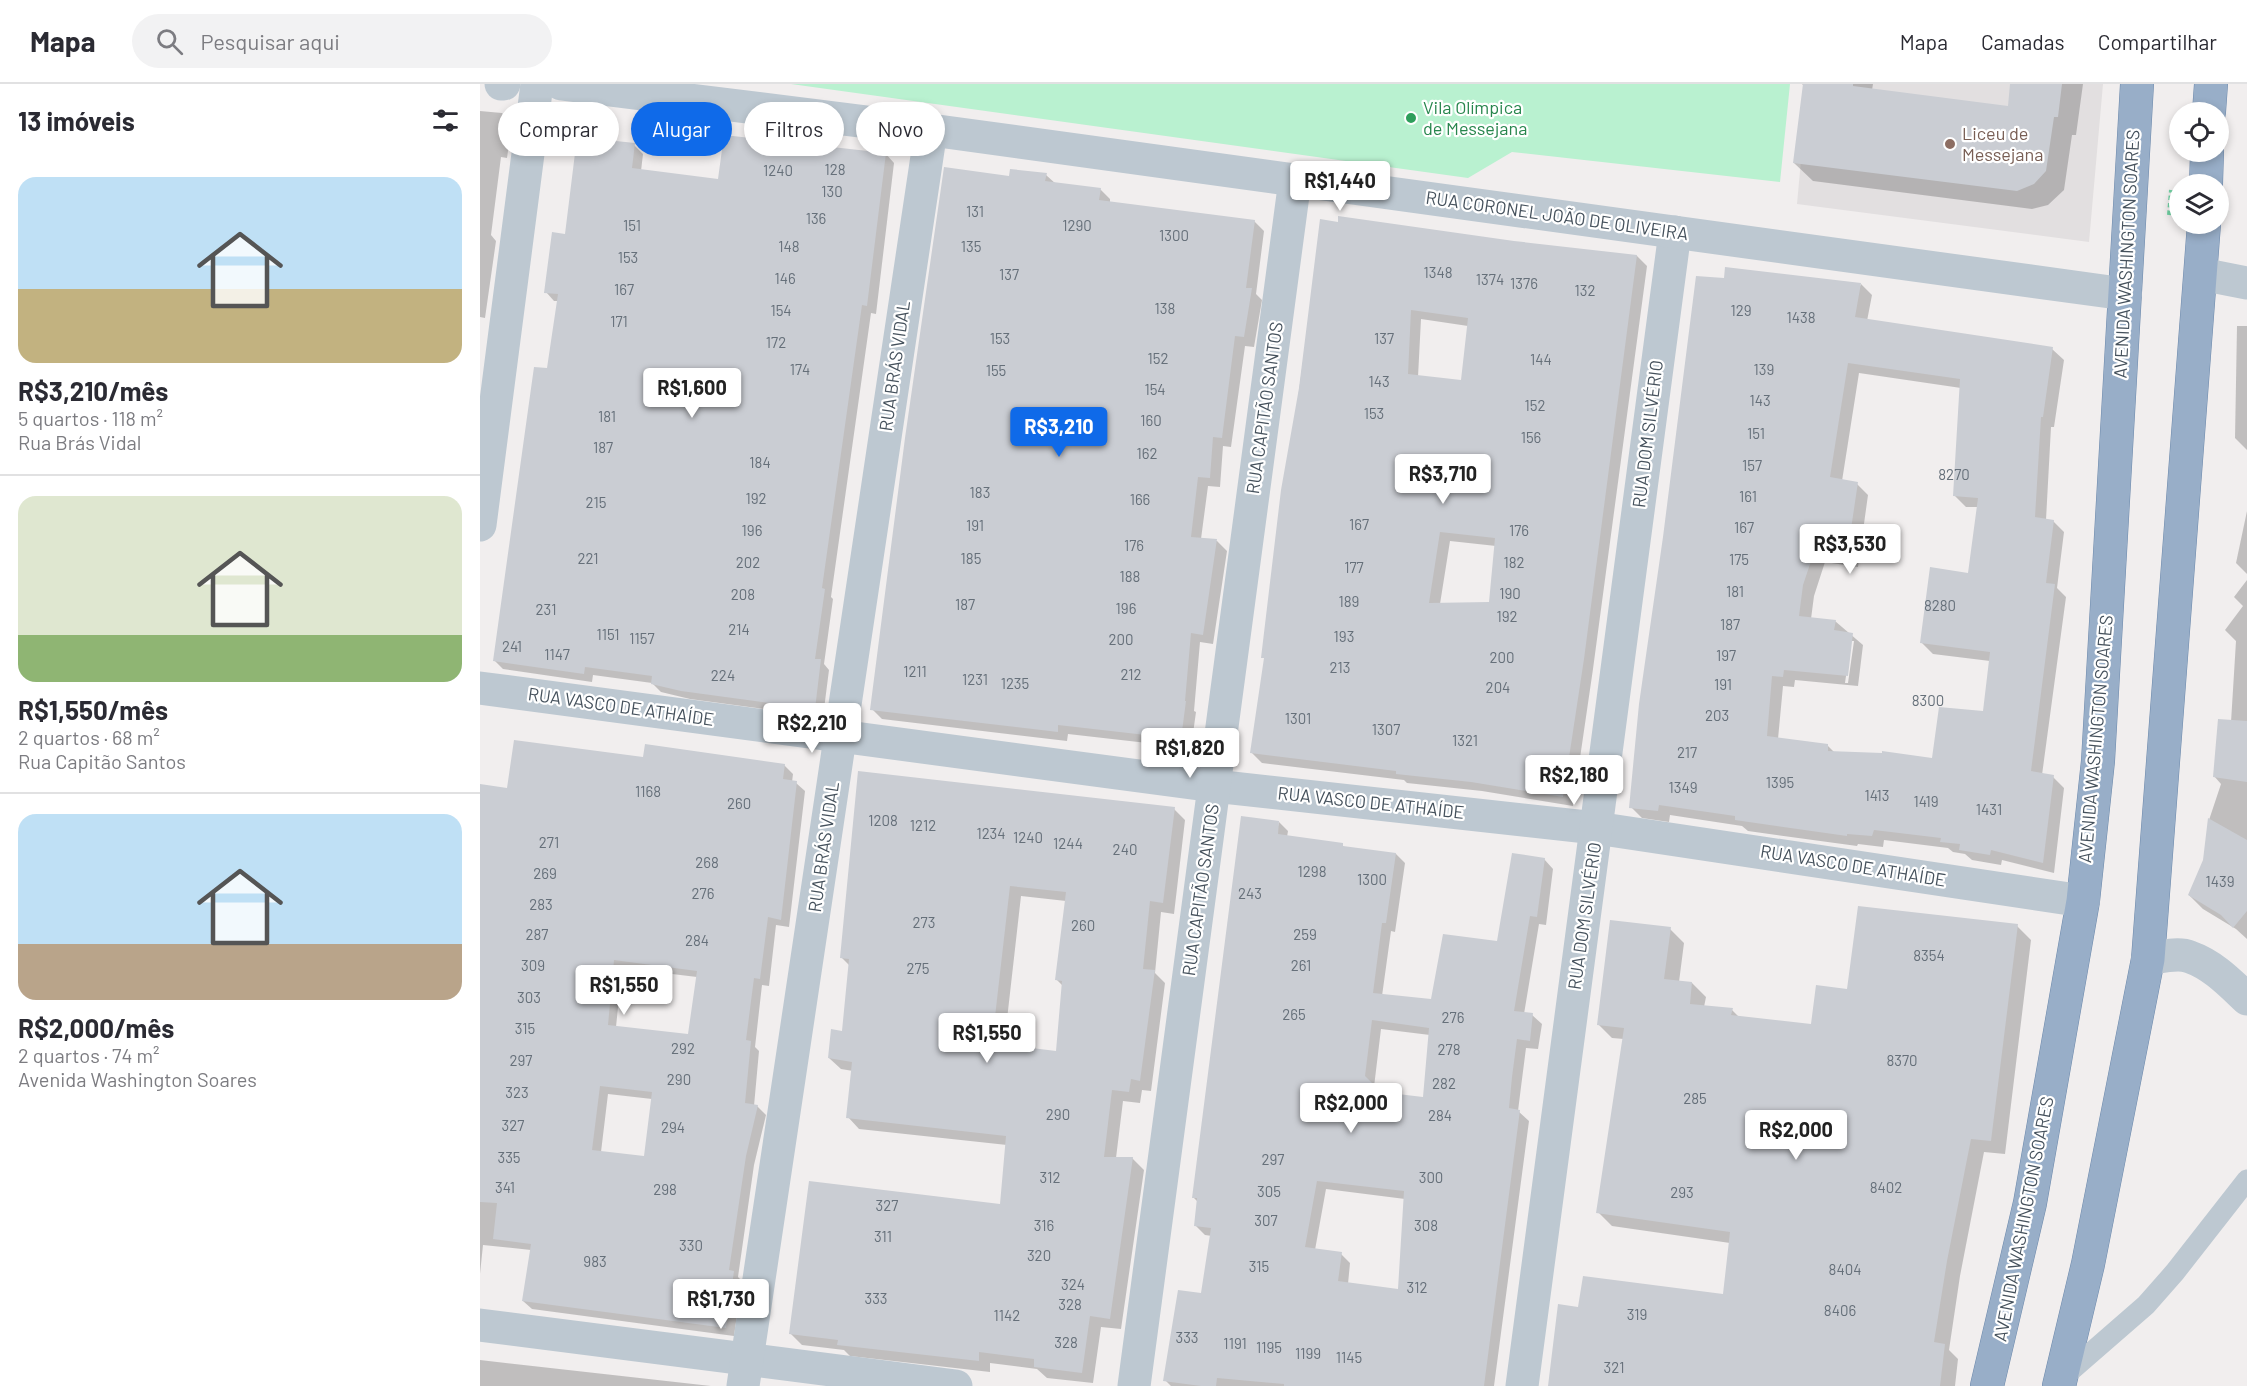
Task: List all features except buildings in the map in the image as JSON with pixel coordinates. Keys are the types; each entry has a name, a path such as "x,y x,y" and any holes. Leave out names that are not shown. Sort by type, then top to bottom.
{"highway":[{"name":"AVENIDA WASHINGTON SOARES","path":"1987,1386 2030,1203 2083,900 2098,761 2137,84"},
{"path":"2210,102 2211,84"},
{"path":"2060,1383 2088,1264 2148,959 2203,234"}],"street":[{"path":"480,525 537,84"},
{"name":"RUA CORONEL JOÃO DE OLIVEIRA","path":"561,84 856,120"},
{"name":"RUA CORONEL JOÃO DE OLIVEIRA","path":"945,131 2125,294"},
{"name":"RUA BRÁS VIDAL","path":"745,1373 927,156"},
{"name":"RUA CAPITÃO SANTOS","path":"1134,1386 1295,180"},
{"name":"RUA DOM SILVÉRIO","path":"1522,1386 1675,232"},
{"path":"2201,274 2247,283"},
{"name":"RUA VASCO DE ATHAÍDE","path":"480,688 1214,786 1596,828 2083,900"},
{"path":"2148,959 2167,955 2189,956 2223,976 2247,999"},
{"path":"480,1325 745,1373 956,1386"}],"lane":[{"path":"2060,1383 2146,1305 2175,1272 2247,1180"}],"shaded area":[{"name":"Liceu de Messejana","path":"1808,84 2103,84 2089,242 1797,204"}],"green space":[{"name":"Vila Olímpica de Messejana","path":"791,84 1790,84 1780,182 1512,152 1468,178 945,105 945,102 921,102"}],"place":[{"name":"Vila Olímpica de Messejana","path":"1411,118"},
{"name":"Liceu de Messejana","path":"1950,144"}]}
